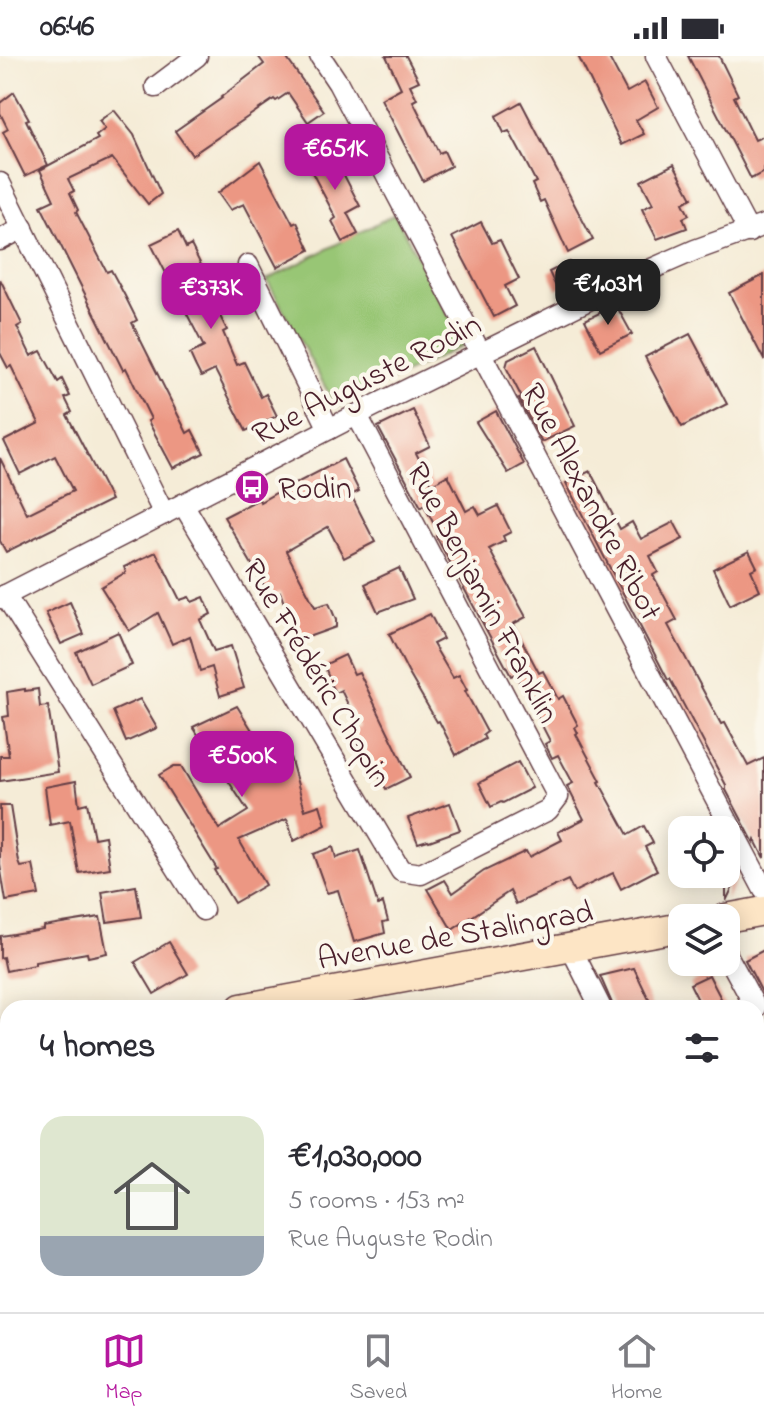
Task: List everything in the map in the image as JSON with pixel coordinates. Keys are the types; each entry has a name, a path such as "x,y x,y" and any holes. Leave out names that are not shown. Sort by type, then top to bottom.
{"main road":[{"path":"740,915 764,911"},
{"name":"Avenue de Stalingrad","path":"285,1000 668,930"}],"street":[{"path":"156,87 197,56"},
{"name":"Rue Alexandre Ribot","path":"320,56 338,83 764,890"},
{"path":"656,56 757,228"},
{"path":"0,183 164,514"},
{"path":"0,240 23,228"},
{"name":"Rue Auguste Rodin","path":"2,596 329,429 659,266 757,228"},
{"path":"248,265 329,429"},
{"name":"Rue Benjamin Franklin","path":"357,415 558,797 548,810 421,874 401,871"},
{"name":"Rue Frédéric Chopin","path":"183,504 401,871"},
{"path":"2,596 203,910"},
{"path":"571,948 597,1000"},
{"path":"739,976 752,1000"}],"green space":[{"path":"395,214 464,345 336,407 267,280"}],"building":[{"path":"258,56 285,56 324,111 308,122 288,93 276,101 274,99 192,155 175,131 264,64"},
{"path":"386,56 406,56 419,81 410,85 417,99 413,101 439,153 444,151 451,166 423,181 381,99 401,88"},
{"path":"578,56 608,56 627,92 645,82 658,107 636,120 644,134 622,145"},
{"path":"688,56 719,56 755,140 764,136 764,172 751,179"},
{"path":"14,92 48,165 25,176 3,132 8,129 0,113 0,103"},
{"path":"521,102 593,240 568,253 544,200 540,202 532,184 536,182 523,157 509,131 504,133 496,116"},
{"path":"114,110 134,135 161,194 148,204 112,158 68,179 74,191 70,193 78,210 76,212 107,272 111,270 137,320 132,323 187,433 192,430 204,453 173,468 148,421 151,419 126,368 123,370 41,206 54,200 40,170 98,139 96,136 105,129 99,121"},
{"path":"330,148 360,206 347,213 358,234 343,242 332,221 336,218 306,161"},
{"path":"260,161 310,250 277,267 244,204 230,210 218,193"},
{"path":"674,164 692,198 683,203 689,215 683,218 687,228 657,239 642,209 653,204 641,181"},
{"path":"481,222 492,243 500,240 519,279 505,286 515,306 494,317 452,237"},
{"path":"178,231 186,248 191,245 210,283 205,286 227,330 223,332 237,365 244,362 261,397 266,394 277,416 246,431 215,370 201,377 190,354 204,347 151,244"},
{"path":"569,262 577,279 557,289 549,272"},
{"path":"764,275 764,360 729,293"},
{"path":"0,279 22,324 17,327 31,356 41,351 58,382 62,379 70,396 65,398 72,412 67,415 111,500 6,552 0,541 0,458 27,514 73,491 55,456 20,474 4,441 39,423 11,366 8,368 0,353"},
{"path":"616,305 632,334 600,350 585,320"},
{"path":"690,334 727,404 682,427 645,357"},
{"path":"536,346 575,426 542,442 506,367 508,360"},
{"path":"413,410 430,446 416,453 432,484 448,475 466,511 475,506 480,515 498,506 511,532 503,536 505,541 489,549 526,617 513,624 539,673 543,671 558,699 563,696 578,725 575,727 576,734 628,835 644,826 653,843 645,847 657,870 621,889 613,873 574,892 568,880 516,904 510,891 452,930 428,889 445,880 453,893 484,871 526,851 529,857 562,840 558,832 584,819 567,786 573,783 558,755 552,758 545,744 550,741 528,698 515,674 511,676 436,536 439,534 424,505 421,507 378,427"},
{"path":"496,411 524,464 508,473 476,422"},
{"path":"343,459 359,491 351,495 375,542 344,558 328,527 286,551 315,607 329,603 336,620 336,627 297,639 280,592 271,597 224,517"},
{"path":"590,471 620,529 632,522 641,539 674,522 683,539 650,556 658,572 653,575 677,620 668,625 721,724 725,723 748,766 764,758 764,858 726,790 566,483"},
{"path":"749,551 757,567 751,570 760,590 730,605 713,569"},
{"path":"156,552 180,600 189,597 192,602 204,597 211,614 200,620 214,651 231,646 244,688 220,696 212,667 200,671 190,636 172,644 158,613 129,631 101,587 126,572 124,567"},
{"path":"399,568 413,599 378,612 365,584"},
{"path":"70,602 84,634 61,644 46,613"},
{"path":"430,614 443,639 433,644 453,678 459,675 487,732 483,735 485,739 456,755 389,634"},
{"path":"118,632 132,665 91,684 76,652"},
{"path":"345,655 354,674 359,672 410,777 386,789 351,731 359,727 341,690 335,693 327,678 324,665"},
{"path":"38,689 40,707 48,706 58,772 0,781 0,756 9,756 3,717 9,716 7,692"},
{"path":"140,699 157,728 126,742 113,711"},
{"path":"237,706 268,756 288,750 305,810 320,805 326,825 294,841 287,819 239,840 265,885 234,903 214,870 217,869 159,775 174,766 181,766 219,829 248,811 193,727"},
{"path":"518,762 532,788 491,807 479,783"},
{"path":"76,781 79,805 87,803 94,838 105,836 110,868 79,873 70,821 50,825 45,787"},
{"path":"450,803 460,830 418,843 408,818"},
{"path":"0,806 10,806 19,862 21,867 33,865 39,895 6,901 0,865"},
{"path":"333,847 336,858 360,850 378,905 383,903 388,921 383,922 385,933 354,942 338,890 327,893 313,854"},
{"path":"136,886 141,917 107,922 102,892"},
{"path":"726,888 732,888 726,901"},
{"path":"100,917 107,953 88,957 87,953 35,962 35,965 6,971 3,957 0,958 0,936"},
{"path":"169,942 188,974 154,994 135,962"},
{"path":"764,950 764,996 745,960"},
{"path":"634,968 649,1000 610,1000 600,976"},
{"path":"710,976 722,1000 698,1000 690,984"}],"place":[{"name":"Rodin","path":"252,487"}]}
